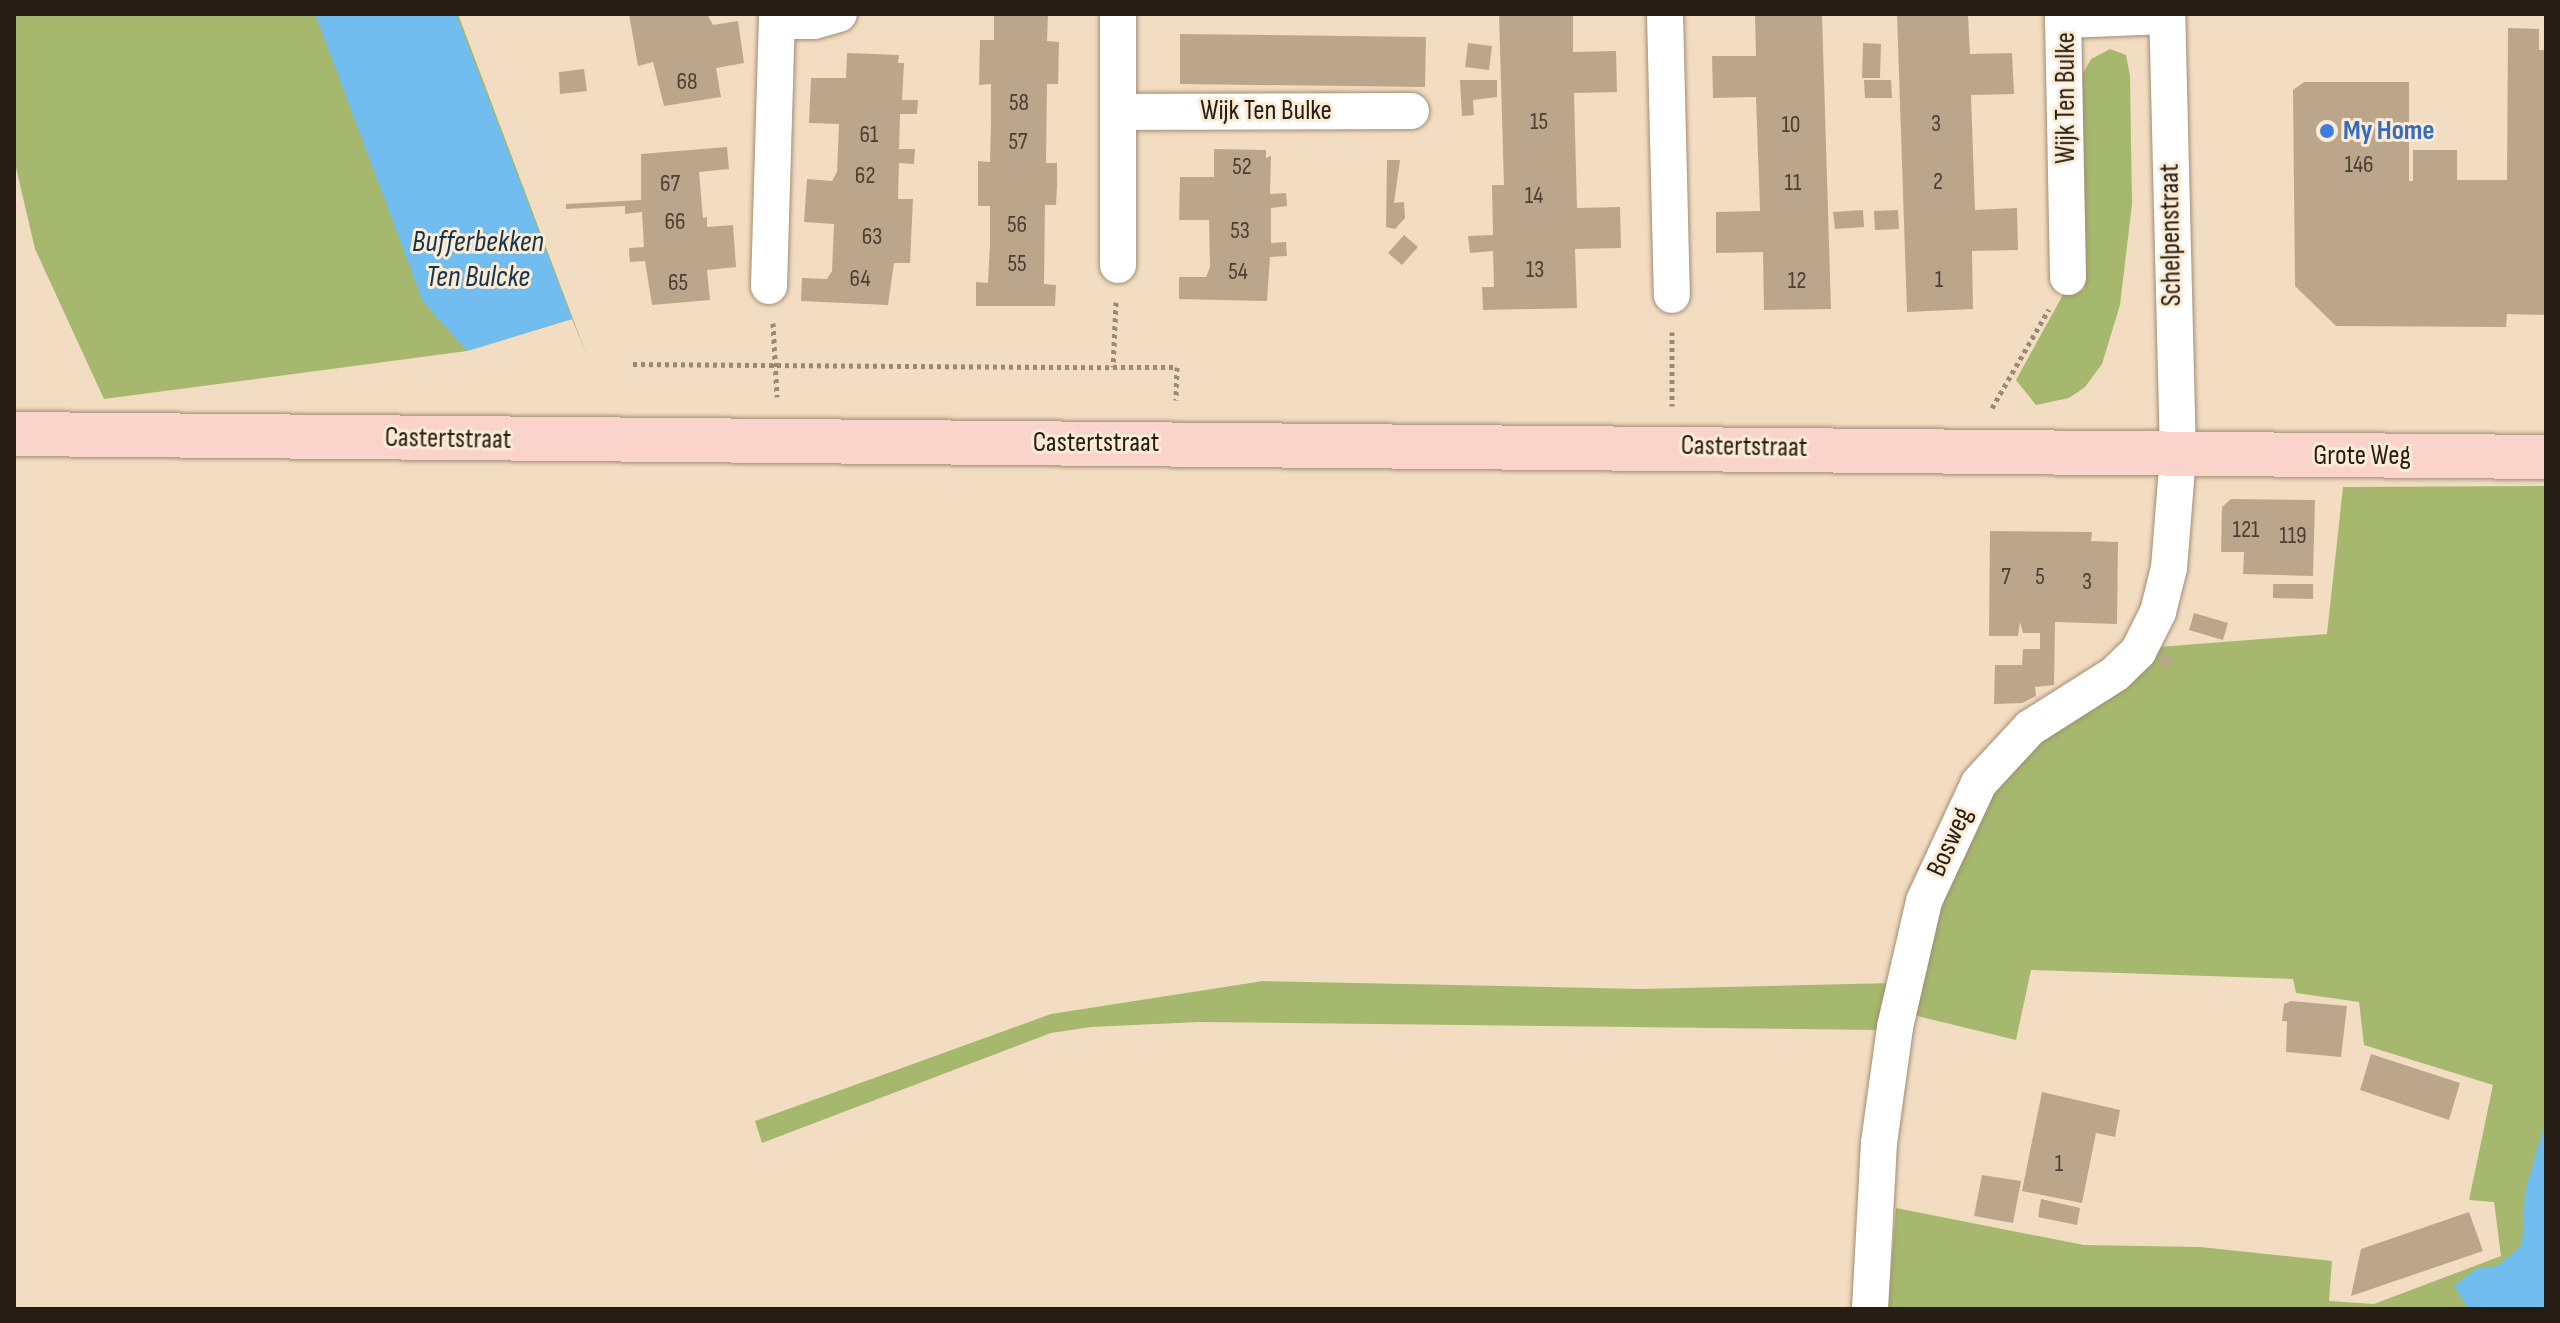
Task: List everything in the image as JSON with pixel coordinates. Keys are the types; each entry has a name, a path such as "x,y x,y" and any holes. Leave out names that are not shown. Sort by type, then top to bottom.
{"main road":[{"name":"Castertstraat","path":"14,434 781,443 1673,446 2178,455"},
{"name":"Grote Weg","path":"2178,455 2546,457"}],"street":[{"path":"769,286 777,18 814,21 839,14"},
{"path":"1118,14 1121,112 1118,265"},
{"path":"1665,14 1672,295"},
{"name":"Wijk Ten Bulke","path":"2068,277 2063,20 2167,15"},
{"name":"Schelpenstraat","path":"2167,15 2178,455"},
{"name":"Wijk Ten Bulke","path":"1121,112 1411,111"},
{"name":"Bosweg","path":"1870,1309 1879,1143 1895,1027 1924,901 1961,813 1999,756 2138,652 2158,612 2169,568 2178,455"}],"path":[{"path":"1113,367 1118,265"},
{"path":"1966,451 2068,277"},
{"path":"769,286 781,443"},
{"path":"1672,295 1673,446"},
{"path":"633,364 775,362 1177,367 1175,443"}],"green space":[{"path":"14,14 458,14 587,356 572,319 467,351 104,399 35,249 14,159"},
{"path":"2110,49 2126,55 2130,76 2132,204 2120,305 2102,364 2085,387 2069,398 2036,405 2016,380 2065,291 2084,290 2081,77 2091,59"},
{"path":"2546,486 2546,1309 1888,1309 1896,1208 2084,1245 2200,1247 2332,1261 2329,1301 2374,1304 2501,1256 2494,1202 2469,1200 2493,1085 2364,1045 2359,1002 2296,993 2293,979 2031,970 2016,1040 1909,1014 1952,859 2011,765 2158,647 2327,634 2343,487"},
{"path":"1263,981 1642,989 1891,983 1878,1030 1199,1022 1091,1027 1051,1033 762,1143 755,1121 1051,1014"}],"water":[{"name":"Bufferbekken Ten Bulcke","path":"315,14 456,14 572,319 467,351 423,302"},
{"path":"2546,1119 2546,1309 2468,1309 2454,1286 2476,1269 2498,1266 2522,1245 2525,1192"}],"building":[{"path":"629,14 707,14 713,25 738,21 744,63 716,68 721,97 664,106 653,62 638,66"},
{"path":"994,14 1048,14 1047,41 1059,42 1058,84 1047,84 1046,163 1057,163 1056,205 1045,205 1044,284 1056,285 1055,306 976,306 976,282 988,283 990,244 990,206 978,206 978,161 990,162 991,122 991,84 979,85 980,40 994,40"},
{"path":"1499,14 1573,14 1573,52 1616,51 1617,92 1574,93 1577,208 1620,207 1621,248 1575,249 1577,308 1483,310 1482,287 1494,287 1493,251 1470,253 1468,236 1493,235 1492,185 1504,185"},
{"path":"1755,14 1822,14 1831,309 1764,310 1763,252 1716,253 1716,212 1760,211 1756,97 1713,98 1712,56 1756,56"},
{"path":"1897,14 1968,14 1970,54 2012,53 2014,94 1971,95 1975,210 2017,208 2018,250 1972,251 1973,309 1907,312"},
{"path":"2508,28 2539,29 2539,50 2546,50 2546,315 2507,314 2506,327 2336,326 2295,286 2293,90 2304,82 2409,82 2409,181 2413,181 2413,150 2457,150 2457,180 2507,180"},
{"path":"1180,34 1426,37 1425,87 1180,84"},
{"path":"1468,43 1492,46 1489,70 1465,67"},
{"path":"1863,43 1881,44 1880,78 1862,78"},
{"path":"847,53 899,55 898,63 904,63 902,100 918,100 917,114 900,114 899,149 915,149 914,164 899,163 898,199 913,199 910,263 894,263 888,305 801,301 802,278 827,279 832,271 834,224 804,222 807,179 832,181 837,172 839,124 809,123 811,78 846,78"},
{"path":"584,69 587,91 560,94 559,72"},
{"path":"1460,80 1497,80 1497,97 1473,100 1474,115 1462,116"},
{"path":"1864,80 1891,80 1892,98 1865,98"},
{"path":"727,147 729,169 699,172 703,218 707,217 707,227 733,225 736,267 707,270 710,300 652,305 645,261 630,262 629,253 629,248 644,247 642,212 625,214 625,206 566,209 566,204 641,200 641,154"},
{"path":"1214,149 1266,150 1266,158 1271,156 1270,194 1286,193 1287,206 1271,208 1271,243 1286,242 1287,256 1270,257 1267,301 1179,299 1179,277 1206,277 1210,267 1209,220 1179,220 1180,177 1214,177"},
{"path":"1387,160 1400,160 1394,203 1404,202 1405,218 1395,229 1386,227"},
{"path":"1863,210 1864,227 1835,229 1833,212"},
{"path":"1898,210 1899,229 1875,230 1874,211"},
{"path":"1404,235 1418,247 1402,265 1388,253"},
{"path":"2231,499 2315,500 2313,576 2243,574 2244,552 2221,552 2222,507"},
{"path":"1990,531 2092,532 2091,541 2118,542 2117,624 2055,622 2054,685 2035,687 2036,696 2022,703 1994,704 1995,665 2022,665 2023,649 2040,649 2040,633 2023,633 2020,622 2018,636 1989,636"},
{"path":"2273,584 2313,584 2313,599 2273,598"},
{"path":"2194,613 2228,623 2223,640 2189,630"},
{"path":"2166,653 2174,660 2165,669 2158,662"},
{"path":"2291,1001 2347,1006 2341,1057 2286,1052 2287,1021 2282,1021 2284,1004"},
{"path":"2371,1054 2460,1083 2449,1120 2360,1090"},
{"path":"2042,1092 2120,1110 2115,1137 2096,1133 2082,1203 2022,1191"},
{"path":"1982,1175 2021,1181 2013,1223 1974,1216"},
{"path":"2041,1199 2080,1208 2077,1225 2038,1217"},
{"path":"2469,1212 2483,1251 2351,1296 2361,1249"}],"place":[{"name":"My Home","path":"2327,131"}]}
